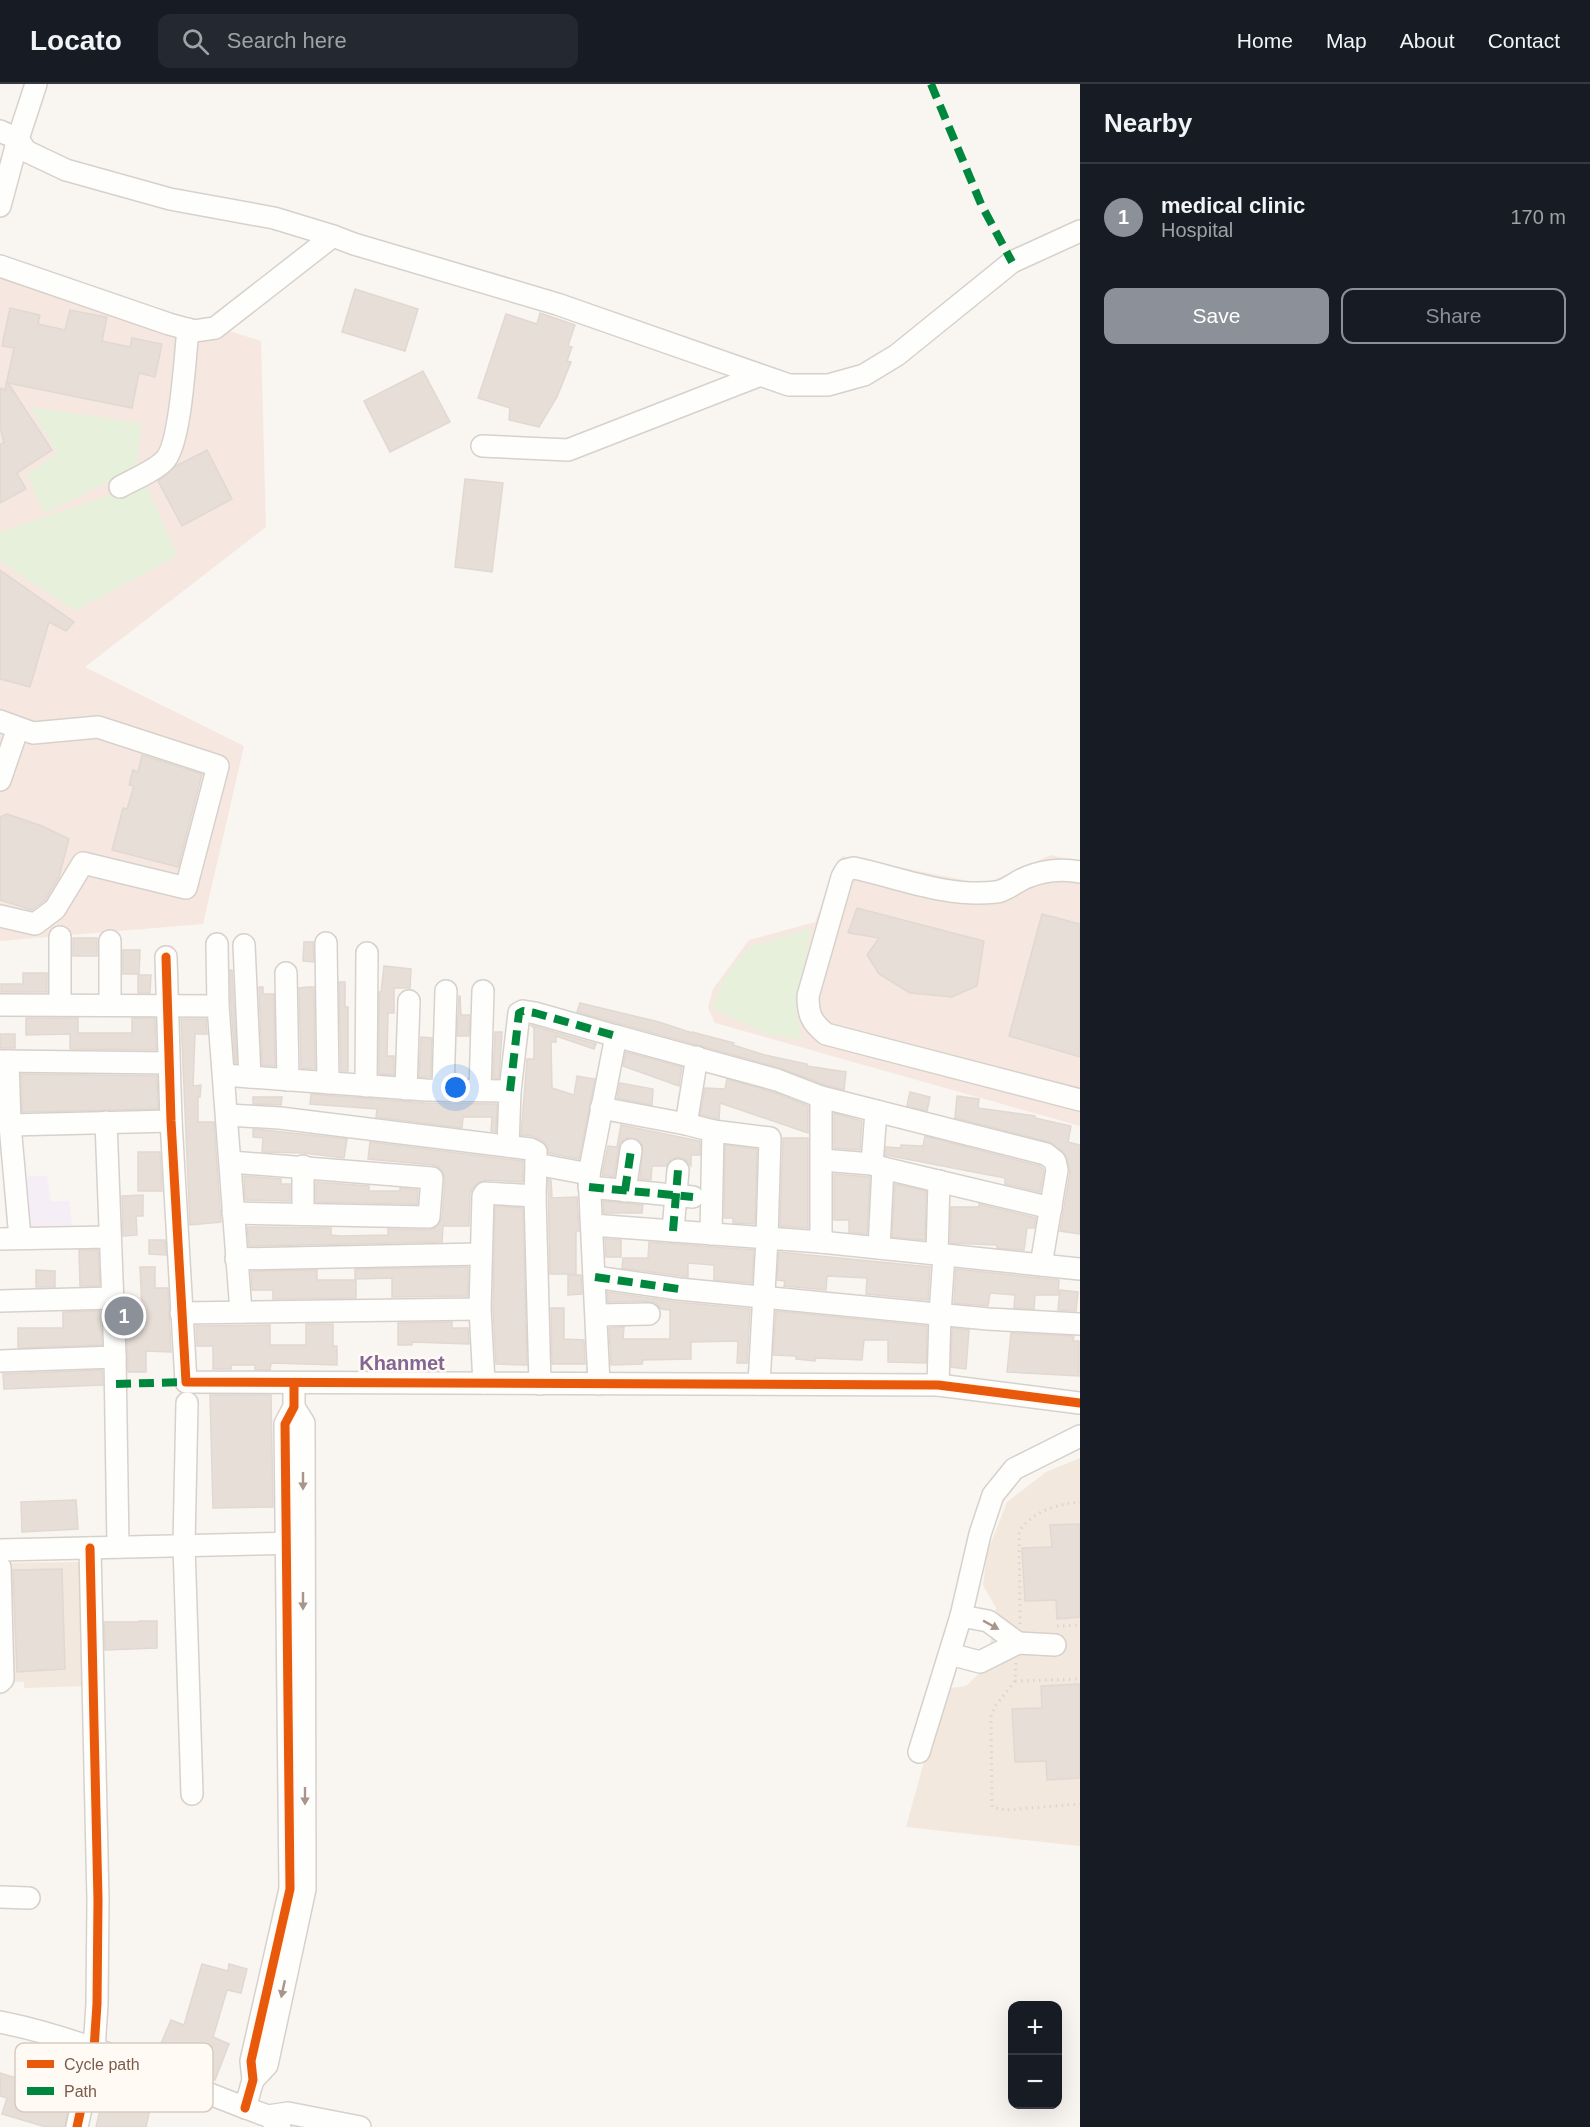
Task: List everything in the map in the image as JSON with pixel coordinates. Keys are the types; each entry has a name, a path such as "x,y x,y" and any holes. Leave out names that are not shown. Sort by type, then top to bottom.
{"street":[{"path":"0,206 9,135 36,84"},
{"path":"9,135 26,151 66,170 170,199 274,218 557,304 789,385 828,385 864,375 897,355 1012,262 1080,231"},
{"path":"0,266 194,331 215,328 333,236"},
{"path":"120,487 164,462 174,446 188,329"},
{"path":"482,446 568,450 758,376"},
{"path":"0,780 9,725 33,733 98,727 218,766 186,888 83,863 55,909 35,924 0,915"},
{"path":"1080,872 1053,870 1024,879 999,892 970,894 911,883 854,868 846,870 808,996 808,1012 826,1034 1080,1100"},
{"path":"60,937 60,1005"},
{"path":"110,941 110,1005"},
{"path":"326,943 328,1083"},
{"path":"217,944 218,1006 241,1312"},
{"path":"244,945 250,1077"},
{"path":"366,1086 368,953"},
{"path":"166,957 171,1121 186,1382 938,1385 1080,1403"},
{"path":"286,973 288,1080"},
{"path":"443,1090 446,991"},
{"path":"480,1090 483,991"},
{"path":"406,1089 409,1001"},
{"path":"0,1005 218,1006"},
{"path":"508,1146 510,1091 519,1013 523,1011 777,1080 821,1097 1046,1154 1055,1161 1057,1170 1041,1265"},
{"path":"599,1384 589,1181 616,1036"},
{"path":"686,1124 697,1057"},
{"path":"110,1237 10,1239 10,1125 4,1061 169,1063"},
{"path":"224,1075 406,1089 510,1091"},
{"path":"820,1242 821,1097"},
{"path":"601,1108 713,1131 770,1138 759,1384"},
{"path":"876,1111 879,1248"},
{"path":"227,1115 280,1118 533,1150 537,1155 534,1196 540,1384"},
{"path":"10,1125 171,1121"},
{"path":"106,1122 115,1357 118,1547"},
{"path":"711,1234 713,1131"},
{"path":"626,1191 631,1150"},
{"path":"822,1160 878,1166 1051,1208"},
{"path":"231,1162 432,1178 429,1217 233,1213"},
{"path":"536,1164 626,1191 684,1196"},
{"path":"303,1166 303,1214"},
{"path":"673,1231 684,1196 678,1170"},
{"path":"938,1385 941,1254 939,1181"},
{"path":"484,1383 480,1254 484,1194 534,1196"},
{"path":"592,1225 820,1242 1080,1269"},
{"path":"236,1259 480,1254"},
{"path":"595,1277 679,1289 988,1319 1080,1324"},
{"path":"0,1301 113,1298"},
{"path":"181,1313 480,1309"},
{"path":"597,1315 649,1314"},
{"path":"0,1361 115,1357"},
{"path":"245,2108 253,2080 267,2065 305,1889 294,1543 304,1423 294,1407 294,1383"},
{"path":"187,1403 184,1545 192,1794"},
{"path":"919,1752 961,1616 980,1534 993,1495 1014,1469 1080,1436"},
{"path":"0,1550 294,1543"},
{"path":"90,1548 98,1900 98,2004 95,2043"},
{"path":"0,1567 3,1678 0,1682"},
{"path":"961,1616 988,1621 1019,1635 1056,1645"},
{"path":"950,1654 980,1662 1019,1635"},
{"path":"0,1897 29,1898"},
{"path":"0,2022 32,2028 76,2043"},
{"path":"213,2095 274,2122 288,2113 360,2127"},
{"path":"77,2127 80,2112"}],"path":[{"path":"1080,1502 1051,1508 1036,1514 1025,1522 1019,1532 1019,1635 1015,1681 991,1715 992,1807 1005,1810 1080,1804"},
{"path":"1015,1681 1080,1678"}],"shaded area":[{"path":"0,258 261,341 266,527 85,667 244,746 203,924 0,941"},
{"path":"1051,855 1080,862 1080,1126 715,1023 708,1008 713,989 749,940 815,922 842,856 984,884"},
{"path":"27,1176 47,1176 51,1201 69,1201 73,1230 29,1230"},
{"path":"1080,1458 1080,1846 906,1827 944,1689 966,1686 984,1669 996,1608 983,1585 987,1553 1007,1502 1046,1472"},
{"path":"82,1562 86,1686 24,1688 24,1682 8,1681 4,1563"}],"green space":[{"path":"30,407 142,423 136,468 44,514 27,474 57,453"},
{"path":"146,483 177,556 75,611 0,561 0,532"},
{"path":"811,928 796,1009 802,1040 763,1033 713,1008 721,983 748,947"}],"building":[{"path":"355,289 418,309 405,351 342,332"},
{"path":"10,308 40,315 38,324 65,330 70,310 107,317 102,341 130,347 132,338 162,344 155,377 139,373 132,408 8,383 52,450 17,473 26,489 0,503 0,445 4,442 0,428 0,388 5,390 14,348 2,346"},
{"path":"540,313 575,325 568,346 572,347 567,361 571,362 557,397 539,427 509,420 510,408 478,398 506,314 537,324"},
{"path":"423,371 450,422 390,452 364,401"},
{"path":"207,450 232,499 182,526 158,481 176,466"},
{"path":"465,479 503,483 492,572 455,567"},
{"path":"0,570 74,622 66,631 49,622 30,687 0,679"},
{"path":"142,755 202,774 178,867 112,850 123,808 127,809 134,786 129,785 133,770 138,772"},
{"path":"7,814 42,826 69,839 59,877 45,900 32,910 0,900 0,817"},
{"path":"857,908 984,941 977,986 952,997 910,993 879,974 867,955 879,938 848,933"},
{"path":"1042,914 1080,924 1080,1057 1009,1036"},
{"path":"73,938 97,938 97,956 73,956"},
{"path":"304,942 313,942 314,962 303,961"},
{"path":"123,950 140,950 139,974 123,974"},
{"path":"384,966 411,969 410,988 394,988 394,1013 388,1013 387,1056 394,1056 394,1075 379,1074 379,992 381,992"},
{"path":"230,970 232,970 237,1063 235,1063"},
{"path":"23,973 47,973 47,992 1,992 1,984 23,984"},
{"path":"138,975 151,975 150,993 138,993"},
{"path":"339,982 345,982 345,1007 348,1007 348,1071 341,1071"},
{"path":"259,987 263,987 263,994 274,994 275,1066 262,1065"},
{"path":"314,987 315,1069 301,1068 299,988"},
{"path":"459,996 461,1015 470,1015 469,1036 457,1036"},
{"path":"580,1003 659,1022 734,1043 733,1045 765,1055 807,1064 807,1066 846,1072 844,1090 780,1068 577,1012"},
{"path":"26,1018 78,1018 78,1033 132,1033 132,1018 155,1018 156,1050 70,1049 70,1034 26,1035"},
{"path":"181,1019 206,1019 207,1034 195,1034 193,1086 201,1085 200,1097 198,1097 198,1122 214,1122 221,1222 190,1225"},
{"path":"530,1025 596,1044 594,1049 556,1036 556,1042 551,1042 552,1088 574,1095 577,1076 595,1079 579,1159 549,1153 542,1141 532,1136 521,1135 527,1059 534,1059 534,1028"},
{"path":"495,1032 502,1032 499,1078 493,1078"},
{"path":"0,1034 15,1034 15,1048 0,1048"},
{"path":"421,1037 432,1038 431,1077 419,1077"},
{"path":"626,1052 682,1067 679,1086 623,1066"},
{"path":"21,1074 157,1076 158,1109 22,1112"},
{"path":"727,1079 773,1092 808,1106 808,1133 720,1103 719,1119 700,1115 705,1088 725,1089"},
{"path":"620,1083 653,1089 652,1105 617,1098"},
{"path":"910,1092 930,1097 927,1111 907,1106"},
{"path":"311,1094 425,1103 497,1104 496,1132 491,1131 492,1117 463,1117 462,1128 376,1117 377,1109 310,1104"},
{"path":"957,1096 979,1099 978,1108 1035,1116 1035,1118 1071,1126 1068,1142 1080,1145 1080,1234 1060,1231 1070,1172 1063,1152 1049,1142 955,1118"},
{"path":"253,1097 282,1097 281,1105 253,1104"},
{"path":"834,1113 862,1121 860,1150 834,1148"},
{"path":"621,1125 700,1141 700,1155 691,1155 691,1166 686,1160 678,1157 672,1159 666,1166 652,1166 651,1180 640,1179 643,1146 638,1140 627,1138 621,1142 619,1148 614,1177 602,1175 608,1146 617,1147"},
{"path":"253,1129 347,1139 344,1158 304,1153 262,1152 263,1138 253,1137"},
{"path":"925,1136 1040,1166 1044,1170 1040,1192 1005,1184 1005,1178 885,1155 886,1147 923,1146"},
{"path":"783,1138 808,1138 808,1228 780,1226"},
{"path":"370,1142 523,1161 523,1182 486,1180 479,1182 470,1195 469,1226 443,1226 442,1242 249,1246 247,1227 331,1228 331,1235 341,1236 388,1235 388,1229 429,1230 435,1228 442,1218 445,1179 443,1172 439,1167 433,1165 368,1159"},
{"path":"725,1145 757,1149 755,1224 733,1223 733,1218 724,1218"},
{"path":"138,1152 160,1152 162,1191 138,1191"},
{"path":"834,1174 870,1177 867,1234 849,1232 849,1220 834,1220"},
{"path":"244,1176 281,1179 281,1184 290,1184 290,1201 245,1200"},
{"path":"548,1179 551,1180 552,1198 577,1197 579,1231 576,1231 576,1274 550,1274"},
{"path":"316,1182 369,1186 369,1191 400,1191 400,1188 418,1190 417,1204 316,1202"},
{"path":"895,1184 926,1191 925,1240 892,1237"},
{"path":"143,1195 143,1216 136,1216 137,1235 123,1236 122,1196"},
{"path":"603,1201 643,1205 642,1213 604,1213"},
{"path":"979,1204 1036,1218 1034,1228 1027,1228 1024,1250 997,1248 997,1245 950,1243 951,1207 979,1207"},
{"path":"495,1206 523,1208 527,1365 496,1364 493,1309"},
{"path":"605,1239 621,1240 621,1257 606,1257"},
{"path":"149,1240 165,1240 166,1255 149,1254"},
{"path":"649,1242 754,1250 752,1283 714,1280 714,1265 688,1263 688,1277 622,1268 623,1258 648,1258"},
{"path":"79,1250 98,1250 100,1286 80,1286"},
{"path":"779,1252 930,1267 928,1300 866,1294 867,1278 827,1276 826,1290 784,1286 785,1281 777,1280"},
{"path":"140,1267 155,1267 155,1288 168,1288 171,1352 146,1351 146,1372 128,1372 126,1309 142,1309"},
{"path":"468,1267 468,1296 392,1297 392,1278 355,1279 355,1269"},
{"path":"956,1269 1059,1280 1058,1295 1035,1295 1034,1309 1014,1308 1015,1295 990,1293 988,1306 954,1303"},
{"path":"36,1270 55,1271 55,1287 36,1287"},
{"path":"317,1270 317,1280 356,1280 356,1298 273,1299 273,1290 252,1290 251,1271"},
{"path":"568,1275 581,1275 582,1294 568,1295"},
{"path":"1060,1290 1078,1292 1076,1311 1058,1310"},
{"path":"607,1292 750,1309 747,1363 737,1363 738,1341 691,1342 691,1359 643,1360 642,1364 611,1365 609,1328 624,1327 623,1339 670,1339 670,1310 661,1309 656,1303 649,1301 608,1302"},
{"path":"551,1308 564,1308 564,1339 584,1340 585,1364 552,1364"},
{"path":"100,1311 102,1345 18,1348 18,1328 63,1328 63,1312"},
{"path":"776,1311 927,1326 926,1363 888,1362 888,1340 864,1340 862,1360 815,1358 815,1361 796,1359 796,1356 773,1355"},
{"path":"452,1322 452,1328 468,1328 469,1344 412,1342 412,1345 398,1345 398,1323"},
{"path":"306,1324 333,1324 333,1346 337,1346 337,1365 271,1363 270,1370 255,1370 255,1365 231,1365 231,1369 213,1369 213,1346 197,1346 196,1326 270,1325 270,1345 306,1345"},
{"path":"952,1328 969,1330 966,1369 951,1367"},
{"path":"1011,1333 1074,1336 1073,1341 1079,1341 1079,1376 1007,1372"},
{"path":"102,1370 103,1385 4,1389 3,1374"},
{"path":"210,1395 271,1395 273,1507 213,1508"},
{"path":"76,1500 78,1529 22,1532 21,1502"},
{"path":"1080,1524 1080,1617 1057,1619 1056,1600 1025,1601 1022,1548 1052,1547 1050,1525"},
{"path":"62,1569 65,1669 17,1672 13,1570"},
{"path":"157,1621 157,1648 105,1650 104,1622"},
{"path":"1080,1684 1080,1778 1047,1780 1046,1761 1015,1762 1012,1709 1042,1708 1041,1686"},
{"path":"202,1964 228,1971 229,1964 247,1969 241,1993 227,1990 213,2037 229,2044 215,2080 213,2079 213,2043 161,2043 171,2020 184,2025"},
{"path":"0,2073 15,2078 15,2112 68,2112 65,2127 46,2127 2,2114 7,2098 0,2096"},
{"path":"100,2112 149,2112 146,2127 96,2127"}],"marked path":[{"path":"931,84 981,204 1012,262"},
{"path":"510,1091 519,1013 523,1011 535,1013 616,1036"},
{"path":"625,1191 631,1150"},
{"path":"673,1231 678,1170"},
{"path":"589,1187 693,1197"},
{"path":"595,1277 679,1289"},
{"path":"116,1384 186,1382"}],"cycle path":[{"path":"166,957 171,1121 186,1382 938,1385 1080,1403"},
{"path":"245,2108 253,2080 251,2061 290,1889 285,1424 294,1407 294,1383"},
{"path":"90,1548 98,1900 94,2043"},
{"path":"77,2127 80,2112"}],"place":[{"name":"medical clinic","path":"124,1316"}],"district":[{"name":"Khanmet","path":"402,1363"}]}
